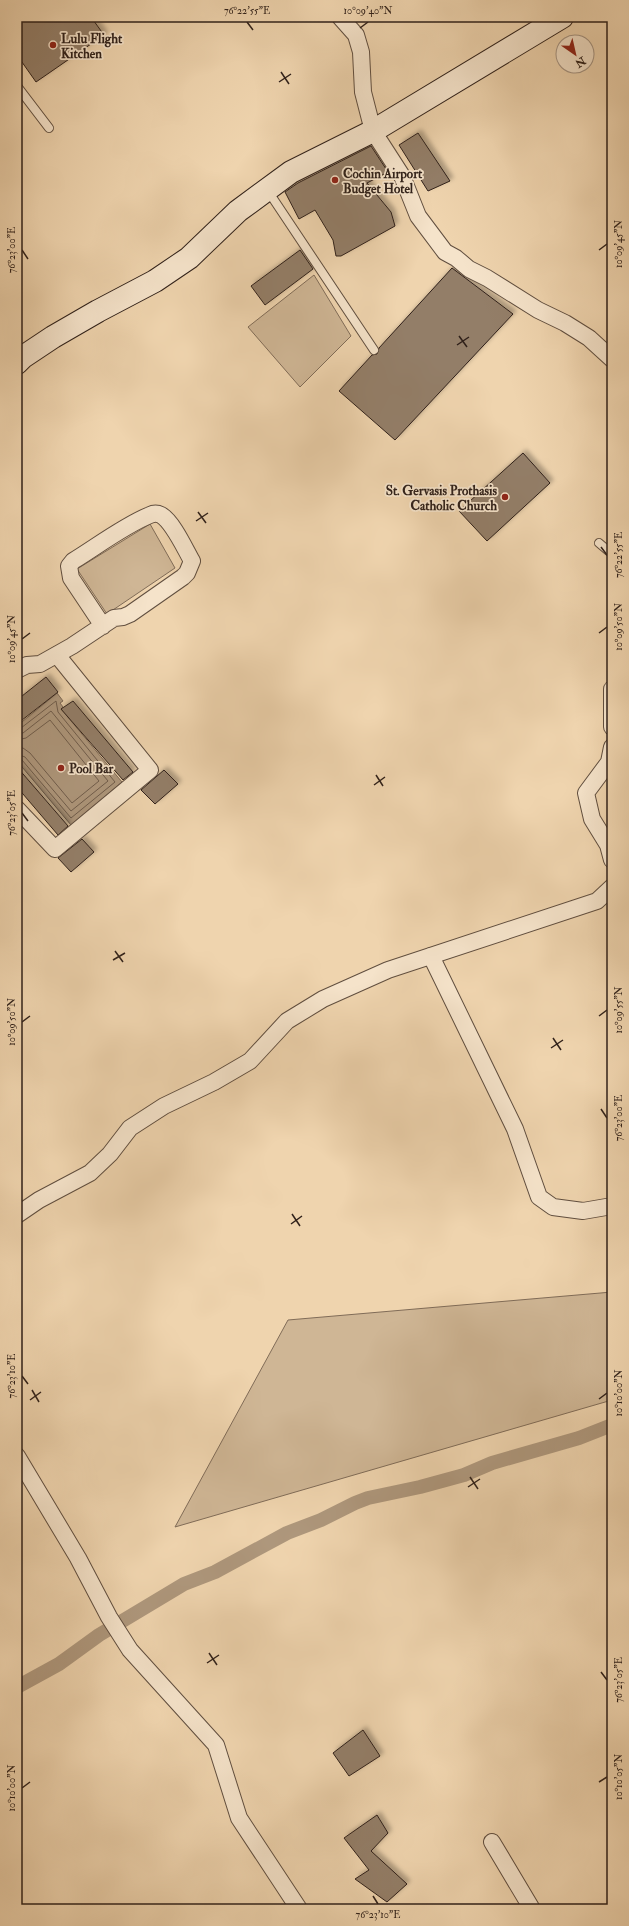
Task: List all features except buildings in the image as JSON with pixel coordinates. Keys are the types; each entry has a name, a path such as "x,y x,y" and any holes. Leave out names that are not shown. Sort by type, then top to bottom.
{"main road":[{"path":"17,363 23,357 53,337 155,281 189,258 238,211 291,172 373,131 562,17"}],"street":[{"path":"340,17 356,35 361,52 363,92 373,131 402,176 418,216 445,252 456,258 469,269 487,278 532,307 566,323 589,338 612,359"},
{"path":"17,670 27,665 40,664 57,655 102,626 114,618 123,618 130,614 183,577 192,561 174,530 162,515 157,513 150,515 134,523 73,561 69,566 71,578 102,626"},
{"path":"17,809 55,849 150,770 57,655"},
{"path":"612,689 612,727"},
{"path":"612,748 609,762 586,792 592,819 608,845 612,860"},
{"path":"17,1215 39,1200 90,1172 110,1154 130,1128 164,1106 214,1082 250,1061 287,1021 323,998 388,970 597,901 612,887"},
{"path":"431,956 515,1129 539,1197 553,1206 583,1211 612,1206"},
{"path":"17,1456 78,1558 109,1617 125,1642 216,1745 239,1818 299,1909"},
{"path":"492,1842 532,1909"}],"lane":[{"path":"17,86 49,128"},
{"path":"268,190 374,350"},
{"path":"599,543 612,554"}],"shaded area":[{"path":"314,275 351,336 300,387 248,327"},
{"path":"150,524 175,568 107,614 77,569"},
{"path":"612,1292 612,1400 175,1527 288,1320"}],"water":[{"path":"57,693 63,701 60,703 63,707 61,709 122,782 71,825 17,761 17,726"}],"waterway":[{"path":"17,1687 59,1664 99,1635 184,1584 215,1572 287,1533 321,1520 355,1503 368,1498 420,1487 464,1475 492,1463 579,1438 612,1425"}],"place":[{"name":"Lulu Flight Kitchen","path":"53,45"},
{"name":"Cochin Airport Budget Hotel","path":"335,180"},
{"name":"St. Gervasis Prothasis Catholic Church","path":"505,497"},
{"name":"Pool Bar","path":"61,768"}]}
